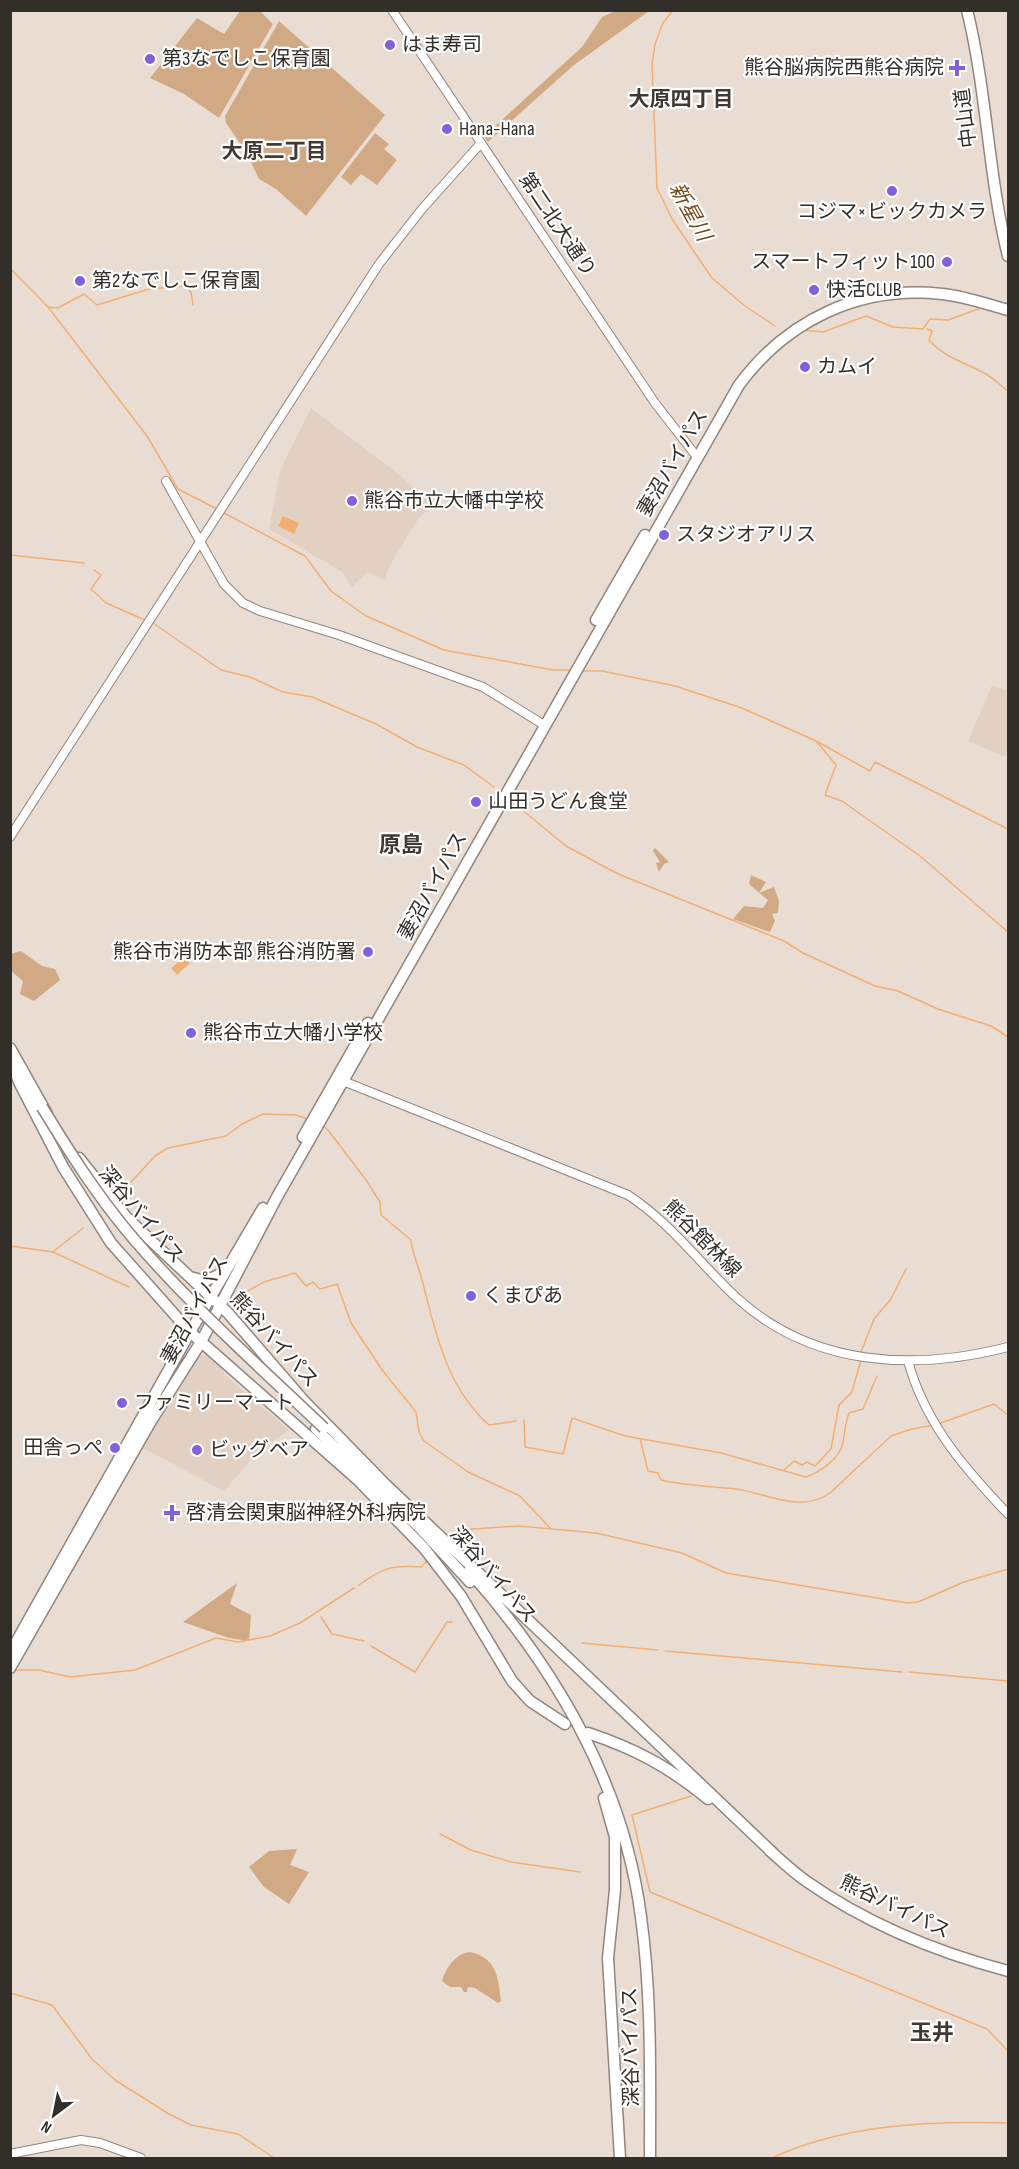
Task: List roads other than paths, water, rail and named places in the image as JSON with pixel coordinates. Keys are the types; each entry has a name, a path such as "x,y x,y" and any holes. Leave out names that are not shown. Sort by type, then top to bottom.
{"highway":[{"name":"中山道","path":"968,10 975,40 992,182 1008,256"},
{"name":"妻沼バイパス","path":"11,1667 151,1421 201,1342 260,1228 733,382 760,348 779,332 819,307 852,294 906,286 943,287 1008,302"},
{"name":"妻沼バイパス","path":"694,454 749,371 777,343 822,314 855,301 906,293 943,294 1008,310"},
{"name":"妻沼バイパス","path":"10,1653 210,1297 542,723"},
{"name":"熊谷バイパス","path":"10,1048 39,1109"},
{"path":"11,1061 19,1082 80,1197 111,1243 190,1332 409,1524 421,1529"},
{"name":"熊谷バイパス","path":"11,1061 39,1109 127,1218 219,1305 312,1409 385,1484"},
{"name":"深谷バイパス","path":"39,1109 86,1178 134,1239 421,1529 501,1619 570,1721 608,1809 615,1846 615,1890 608,1958 620,2158"},
{"path":"187,1276 204,1281 225,1271"},
{"name":"深谷バイパス","path":"320,1428 385,1484 450,1550 498,1604 528,1644 573,1714 601,1771 632,1867 641,1914 650,2037 650,2158"},
{"path":"358,1480 424,1548 460,1596 513,1681 530,1701 565,1724"},
{"path":"385,1484 775,1856"},
{"path":"588,1733 632,1748 685,1779 775,1856"},
{"name":"熊谷バイパス","path":"775,1856 804,1880 875,1923 926,1946 1008,1971"}],"main road":[{"name":"熊谷館林線","path":"344,1081 628,1195 668,1226 738,1299 772,1325 792,1336 839,1354 881,1360 908,1361 1008,1347"}],"street":[{"name":"第二北大通り","path":"392,10 655,403 694,454"},
{"path":"10,837 390,249 481,143"},
{"path":"166,481 224,584 236,598 251,608 339,635 483,687 542,723"},
{"path":"908,1361 915,1387 934,1425 973,1476 1008,1514"},
{"path":"10,2154 81,2140 100,2143 141,2158"}],"waterway":[{"name":"新星川","path":"673,10 663,23 655,44 652,65 657,188 672,219 712,278 745,306 775,326"},
{"path":"10,268 48,307 147,436 178,489 217,509"},
{"path":"49,307 58,308 84,294 97,305 149,289 184,286 191,292 193,305"},
{"name":"新星川","path":"803,330 823,332 866,316 893,327 923,329 930,319 948,320 981,308"},
{"path":"927,329 932,331 929,340 935,346 956,360 986,374 1008,391"},
{"path":"224,513 305,556 331,591 366,616 444,650 553,670 572,670"},
{"path":"10,555 84,563"},
{"path":"94,570 101,575 91,589 106,603 145,620"},
{"path":"153,623 221,670 250,677 283,692 312,697 376,724 417,747 464,765 494,787"},
{"path":"583,671 602,671 675,686 742,708 816,741 836,765 825,795 842,801 920,856 1008,932"},
{"path":"818,742 870,771 875,762 1008,829"},
{"path":"510,800 566,846 618,874 784,941 803,953 875,986 898,991 938,1009 991,1026 1008,1037"},
{"path":"122,1192 155,1156 168,1148 226,1136 242,1124 263,1114 296,1115 307,1119"},
{"path":"324,1127 366,1180 380,1202 381,1215 411,1240 438,1339 462,1394 489,1425 516,1421"},
{"path":"54,1251 83,1228"},
{"path":"10,1246 53,1252 129,1287"},
{"path":"861,1352 874,1319 891,1299 906,1269"},
{"path":"244,1293 264,1282 295,1273 306,1286 313,1282 320,1289 337,1284 351,1323 383,1371 416,1412 419,1432 424,1441 468,1472 520,1496 551,1529"},
{"path":"784,1470 794,1461 802,1465 807,1462 815,1466 831,1449 839,1405 852,1392 861,1360"},
{"path":"524,1420 525,1447 563,1454 572,1418 625,1436 721,1453 806,1477 823,1468 838,1454 849,1413 863,1409 877,1376"},
{"path":"938,1424 994,1404 1008,1415"},
{"path":"640,1439 648,1471 658,1473 661,1480 736,1489 784,1500 807,1502 830,1493 891,1436 934,1425"},
{"path":"458,1530 519,1526 596,1533 682,1553 726,1573 907,1603 918,1602 964,1582 1008,1569"},
{"path":"359,1585 388,1569 421,1567 427,1561"},
{"path":"16,1670 39,1670 70,1677 135,1670 216,1638 238,1642 270,1636 300,1623 354,1588"},
{"path":"321,1617 332,1634 364,1641"},
{"path":"371,1646 415,1672 447,1622 452,1622"},
{"path":"582,1643 658,1650"},
{"path":"665,1651 902,1672"},
{"path":"909,1672 1008,1681"},
{"path":"691,1796 632,1815 650,1892 987,2029 1008,2051"},
{"path":"440,1834 471,1850 511,1862 580,1872"},
{"path":"10,1993 52,2005 92,2059 115,2080 169,2114 191,2125 238,2134 274,2158"},
{"path":"772,2158 800,2147 858,2131 918,2124 1008,2123"}],"place":[{"name":"はま寿司","path":"390,45"},
{"name":"第3なでしこ保育園","path":"150,59"},
{"name":"熊谷脳病院西熊谷病院","path":"957,68"},
{"name":"Hana-Hana","path":"447,129"},
{"name":"コジマ×ビックカメラ","path":"892,191"},
{"name":"スマートフィット100","path":"947,262"},
{"name":"第2なでしこ保育園","path":"80,281"},
{"name":"快活CLUB","path":"814,290"},
{"name":"カムイ","path":"805,367"},
{"name":"熊谷市立大幡中学校","path":"352,501"},
{"name":"スタジオアリス","path":"664,535"},
{"name":"山田うどん食堂","path":"476,802"},
{"name":"熊谷市消防本部 熊谷消防署","path":"368,952"},
{"name":"熊谷市立大幡小学校","path":"191,1033"},
{"name":"くまぴあ","path":"471,1296"},
{"name":"ファミリーマート","path":"122,1403"},
{"name":"田舎っぺ","path":"115,1448"},
{"name":"ビッグベア","path":"197,1450"},
{"name":"啓清会関東脳神経外科病院","path":"172,1513"}],"district":[{"name":"大原四丁目","path":"681,99"},
{"name":"大原二丁目","path":"274,151"},
{"name":"原島","path":"401,845"},
{"name":"玉井","path":"932,2033"}]}
